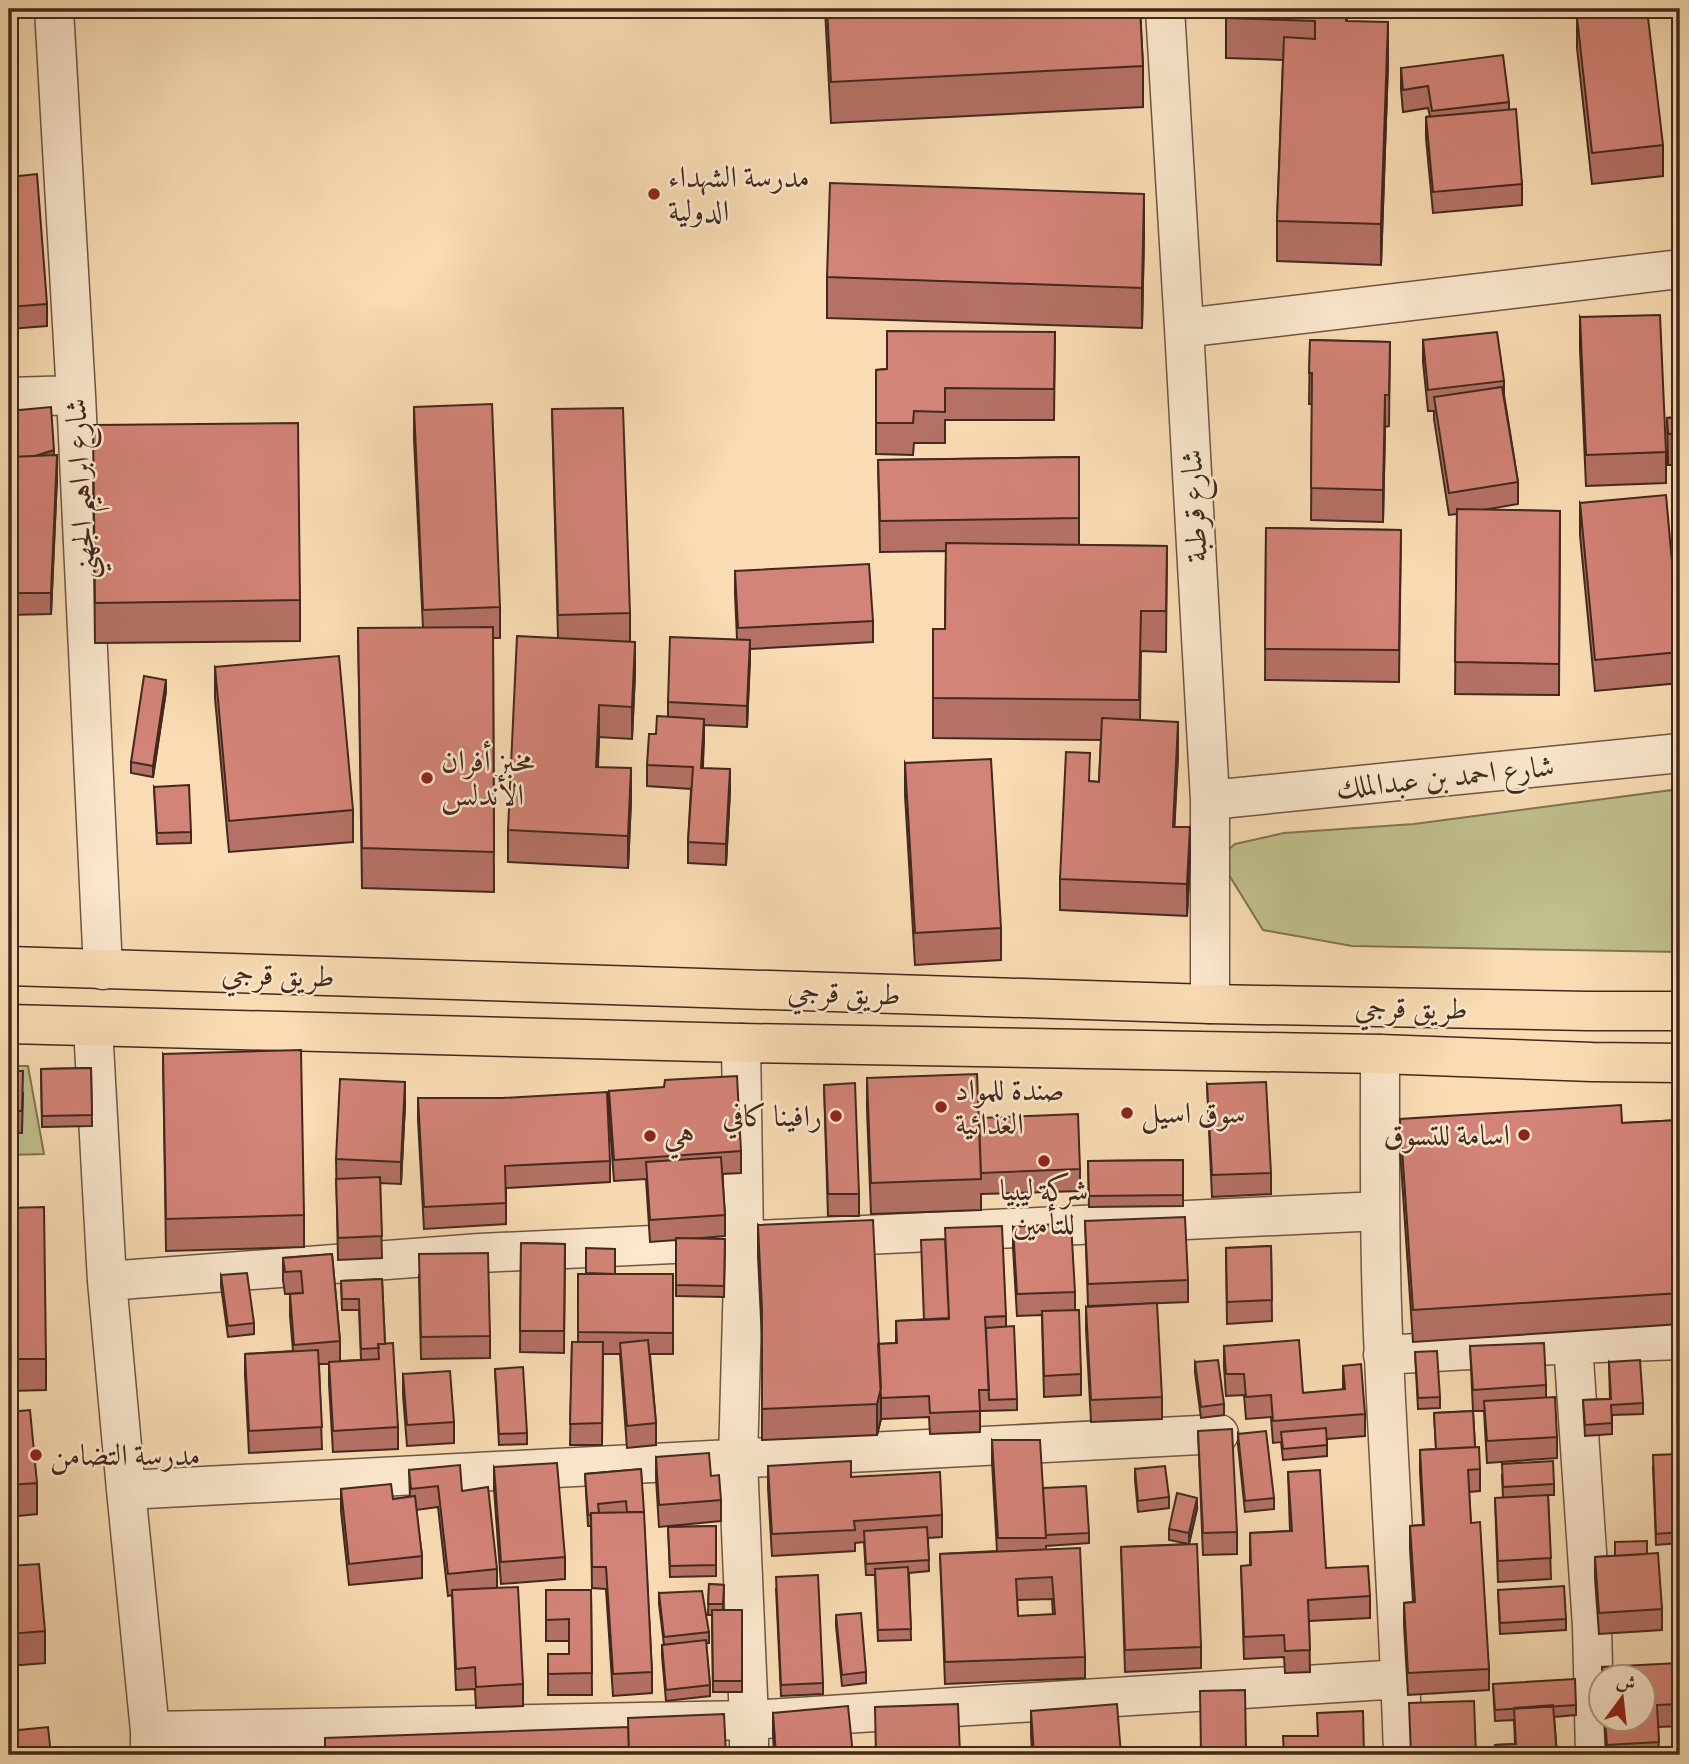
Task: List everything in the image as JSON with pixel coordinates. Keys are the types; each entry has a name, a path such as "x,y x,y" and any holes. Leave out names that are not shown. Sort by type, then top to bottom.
{"highway":[{"name":"طريق قرجي","path":"9,966 1210,1004 1680,1011"},
{"name":"طريق قرجي","path":"9,1024 1680,1063"}],"street":[{"name":"شارع ابراهيم الجهني","path":"54,9 76,395 103,970"},
{"name":"شارع قرطبة","path":"1164,9 1210,800 1210,1004"},
{"path":"1184,328 1680,270"},
{"path":"9,397 76,395"},
{"name":"شارع احمد بن عبدالملك","path":"1210,800 1680,753"},
{"path":"93,1027 107,1281 150,1743 749,1738 1401,1679"},
{"path":"741,1042 744,1240 738,1460 749,1738"},
{"path":"1380,1054 1383,1355 1403,1755"},
{"path":"107,1281 480,1253 1380,1211"},
{"path":"1383,1355 1680,1340"},
{"path":"1573,1344 1592,1626 1595,1755"},
{"path":"126,1490 1219,1434"}],"green space":[{"path":"1680,789 1680,952 1352,946 1263,930 1229,875 1223,854 1235,844 1284,833 1414,824"},
{"path":"9,1066 28,1066 44,1154 9,1155"}],"building":[{"path":"9,9 13,122 9,123"},
{"path":"827,9 1140,9 1143,66 831,82"},
{"path":"1226,9 1346,9 1346,21 1388,22 1381,224 1277,221 1284,37 1315,39 1315,21 1226,18"},
{"path":"1647,9 1663,145 1592,153 1577,17"},
{"path":"1503,55 1509,102 1432,111 1428,86 1403,90 1401,68"},
{"path":"1516,109 1522,184 1433,192 1426,117"},
{"path":"37,174 47,304 9,307 9,177"},
{"path":"830,183 1144,194 1142,288 827,277"},
{"path":"1660,315 1666,452 1586,455 1580,317"},
{"path":"887,331 1055,332 1054,389 945,388 945,412 914,411 913,423 876,423 876,370 887,369"},
{"path":"1497,332 1504,381 1428,390 1423,340"},
{"path":"1310,340 1390,342 1389,395 1385,395 1383,490 1311,488"},
{"path":"1502,387 1518,482 1449,493 1434,397"},
{"path":"492,404 500,607 423,610 414,407"},
{"path":"51,407 54,450 35,456 9,457 9,411"},
{"path":"623,408 630,613 558,615 552,409"},
{"path":"1680,417 1680,433 1668,434 1667,418"},
{"path":"298,423 300,600 95,603 93,425"},
{"path":"57,455 51,593 9,593 9,457"},
{"path":"1079,457 1079,518 880,521 878,460"},
{"path":"1666,495 1680,652 1595,660 1580,503"},
{"path":"1680,501 1680,538 1677,502"},
{"path":"1457,509 1560,511 1559,664 1455,662"},
{"path":"1266,528 1401,530 1399,650 1265,649"},
{"path":"946,543 1167,546 1166,611 1141,611 1139,700 933,698 933,629 945,629"},
{"path":"869,564 873,621 738,628 735,571"},
{"name":"مخبز أفران الأندلس","path":"493,627 494,852 362,848 358,628"},
{"path":"517,636 635,642 632,707 599,705 596,767 631,768 628,836 508,830"},
{"path":"670,637 750,640 747,706 668,702"},
{"path":"339,656 353,810 229,821 215,667"},
{"path":"144,676 166,680 153,766 131,762"},
{"path":"657,716 704,719 701,768 730,769 726,844 688,842 693,767 647,765 649,734 656,734"},
{"path":"1102,718 1178,722 1173,827 1190,827 1187,884 1060,879 1066,752 1090,753 1089,781 1099,782"},
{"path":"991,759 1001,928 915,933 905,763"},
{"path":"189,785 191,832 157,833 154,787"},
{"path":"301,1050 304,1215 166,1219 163,1054"},
{"path":"91,1068 92,1115 42,1116 41,1069"},
{"path":"9,1071 23,1071 22,1111 9,1111"},
{"path":"977,1074 981,1179 871,1183 867,1078"},
{"path":"737,1076 741,1151 614,1160 609,1091 664,1087 665,1080"},
{"path":"340,1079 405,1082 401,1162 336,1159"},
{"path":"1266,1082 1271,1173 1212,1175 1207,1084"},
{"path":"855,1083 859,1194 828,1194 824,1085"},
{"path":"607,1092 610,1161 505,1166 506,1203 424,1207 418,1098 502,1098"},
{"path":"1621,1105 1622,1123 1680,1120 1680,1293 1413,1310 1400,1119"},
{"path":"1078,1114 1080,1169 981,1173 979,1118"},
{"path":"721,1157 725,1215 650,1220 646,1162"},
{"path":"1183,1160 1183,1195 1089,1196 1088,1161"},
{"path":"380,1177 382,1236 338,1238 336,1179"},
{"path":"44,1207 46,1359 9,1359 9,1208"},
{"path":"1185,1217 1188,1280 1088,1284 1085,1221"},
{"path":"873,1220 881,1388 877,1404 762,1409 762,1309 758,1225"},
{"path":"1071,1223 1075,1292 1017,1294 1013,1227"},
{"path":"1002,1226 1006,1316 985,1317 989,1390 979,1390 980,1411 930,1413 929,1396 881,1398 878,1344 897,1343 896,1321 949,1318 945,1228"},
{"path":"676,1238 725,1239 724,1286 676,1285"},
{"path":"945,1239 949,1319 924,1320 921,1240"},
{"path":"521,1243 565,1244 564,1331 520,1331"},
{"path":"1271,1246 1272,1300 1227,1302 1226,1248"},
{"path":"586,1248 615,1249 615,1274 586,1273"},
{"path":"488,1253 490,1336 421,1337 419,1254"},
{"path":"332,1254 340,1341 294,1345 290,1294 303,1293 301,1271 285,1272 283,1258"},
{"path":"247,1273 254,1323 228,1326 221,1275"},
{"path":"578,1274 673,1274 673,1333 578,1332"},
{"path":"382,1279 385,1344 378,1344 379,1348 361,1349 359,1299 342,1299 341,1281"},
{"path":"1157,1303 1162,1397 1091,1400 1086,1307"},
{"path":"1079,1310 1081,1374 1044,1376 1042,1311"},
{"path":"1014,1326 1017,1399 989,1400 986,1328"},
{"path":"648,1340 656,1423 627,1426 620,1343"},
{"path":"1299,1340 1303,1393 1345,1389 1343,1366 1361,1364 1365,1414 1273,1421 1271,1395 1246,1397 1244,1374 1226,1374 1224,1346"},
{"path":"572,1342 603,1342 602,1423 570,1424"},
{"path":"393,1343 398,1427 333,1431 329,1362 379,1359 378,1344"},
{"path":"1544,1343 1546,1385 1473,1390 1470,1346"},
{"path":"318,1350 322,1427 249,1431 245,1354"},
{"path":"1437,1351 1440,1397 1418,1398 1415,1352"},
{"path":"1218,1360 1224,1404 1201,1407 1195,1362"},
{"path":"1640,1360 1643,1403 1611,1405 1612,1423 1585,1425 1583,1400 1611,1399 1609,1362"},
{"path":"523,1367 527,1433 499,1434 495,1369"},
{"path":"450,1371 454,1422 407,1425 403,1374"},
{"path":"1555,1397 1557,1437 1487,1441 1484,1401"},
{"path":"30,1410 37,1483 9,1485 9,1412"},
{"path":"1473,1411 1475,1447 1436,1449 1434,1413"},
{"path":"1326,1428 1327,1445 1283,1449 1281,1432"},
{"path":"1232,1429 1237,1532 1203,1533 1198,1431"},
{"path":"1266,1431 1274,1498 1245,1501 1238,1434"},
{"path":"992,1440 1040,1440 1046,1538 998,1538"},
{"path":"1479,1447 1480,1469 1468,1470 1471,1523 1480,1522 1489,1669 1408,1673 1404,1603 1415,1602 1410,1526 1424,1525 1420,1450"},
{"path":"709,1453 711,1476 719,1475 721,1500 659,1505 656,1457"},
{"path":"1680,1454 1680,1532 1656,1534 1653,1455"},
{"path":"851,1461 851,1477 940,1472 942,1515 854,1521 855,1530 772,1534 768,1466"},
{"path":"1553,1461 1554,1484 1503,1487 1502,1464"},
{"path":"557,1463 565,1557 501,1562 494,1467"},
{"path":"460,1465 462,1491 488,1487 497,1569 448,1574 438,1486 411,1489 409,1470"},
{"path":"1165,1466 1169,1497 1138,1501 1135,1469"},
{"path":"641,1469 644,1512 627,1512 626,1501 598,1504 599,1513 588,1515 585,1474"},
{"path":"1320,1470 1326,1568 1368,1566 1370,1596 1308,1600 1310,1650 1285,1651 1284,1635 1244,1637 1241,1566 1251,1565 1250,1533 1292,1531 1288,1472"},
{"path":"391,1484 393,1499 415,1496 422,1556 349,1564 341,1489"},
{"path":"1086,1486 1089,1533 1046,1535 1043,1488"},
{"path":"1177,1493 1197,1498 1189,1533 1169,1529"},
{"path":"1548,1495 1551,1558 1498,1561 1495,1498"},
{"path":"644,1512 652,1672 613,1674 606,1567 592,1567 591,1513"},
{"path":"716,1526 716,1565 670,1566 668,1527"},
{"path":"927,1527 929,1560 866,1564 864,1531"},
{"path":"1647,1541 1647,1554 1615,1556 1615,1542"},
{"path":"1197,1544 1201,1647 1125,1650 1121,1547"},
{"path":"1080,1548 1085,1657 945,1662 940,1554","holes":["1052,1577 1055,1614 1018,1616 1016,1579"]},
{"path":"1658,1553 1662,1609 1599,1613 1595,1557"},
{"path":"39,1564 45,1631 9,1634 9,1566"},
{"path":"908,1567 911,1629 878,1630 875,1569"},
{"path":"818,1575 823,1683 781,1685 776,1577"},
{"path":"709,1584 724,1585 723,1604 708,1604"},
{"path":"1564,1586 1566,1619 1500,1623 1498,1590"},
{"path":"518,1587 523,1684 476,1687 475,1667 456,1669 452,1590"},
{"path":"546,1590 591,1590 592,1673 548,1674 548,1654 569,1654 569,1619 546,1620"},
{"path":"702,1591 709,1632 664,1637 659,1593"},
{"path":"712,1610 742,1610 742,1681 713,1681"},
{"path":"861,1613 866,1672 842,1675 836,1615"},
{"path":"706,1640 710,1685 666,1690 662,1645"},
{"path":"1679,1663 1680,1704 1658,1705 1658,1664"},
{"path":"1575,1679 1576,1705 1495,1710 1493,1684"},
{"path":"1245,1690 1246,1749 1280,1748 1280,1755 1201,1755 1200,1691"},
{"path":"1474,1701 1476,1755 1411,1755 1409,1703"},
{"path":"958,1704 960,1755 876,1755 875,1707"},
{"path":"1117,1704 1121,1755 1034,1755 1031,1711"},
{"path":"1553,1705 1557,1755 1496,1755 1495,1745 1516,1744 1514,1708"},
{"path":"848,1706 853,1755 776,1755 773,1713"},
{"path":"1363,1711 1364,1755 1284,1755 1283,1736 1318,1736 1317,1713"},
{"path":"724,1714 726,1755 629,1755 628,1718"},
{"path":"1658,1724 1659,1742 1607,1745 1606,1732 1658,1732"},
{"path":"48,1727 51,1755 9,1755 9,1731"},
{"path":"628,1727 629,1755 325,1755 325,1738"}],"place":[{"name":"مدرسة الشهداء الدولية","path":"654,194"},
{"name":"مخبز أفران الأندلس","path":"427,778"},
{"name":"صندة للمواد الغذائية","path":"941,1107"},
{"name":"سوق اسيل","path":"1127,1113"},
{"name":"رافينا كافي","path":"836,1116"},
{"name":"اسامة للتسوق","path":"1524,1135"},
{"name":"هي","path":"650,1136"},
{"name":"شركة ليبيا للتأمين","path":"1044,1161"},
{"name":"مدرسة التضامن","path":"36,1455"}]}
